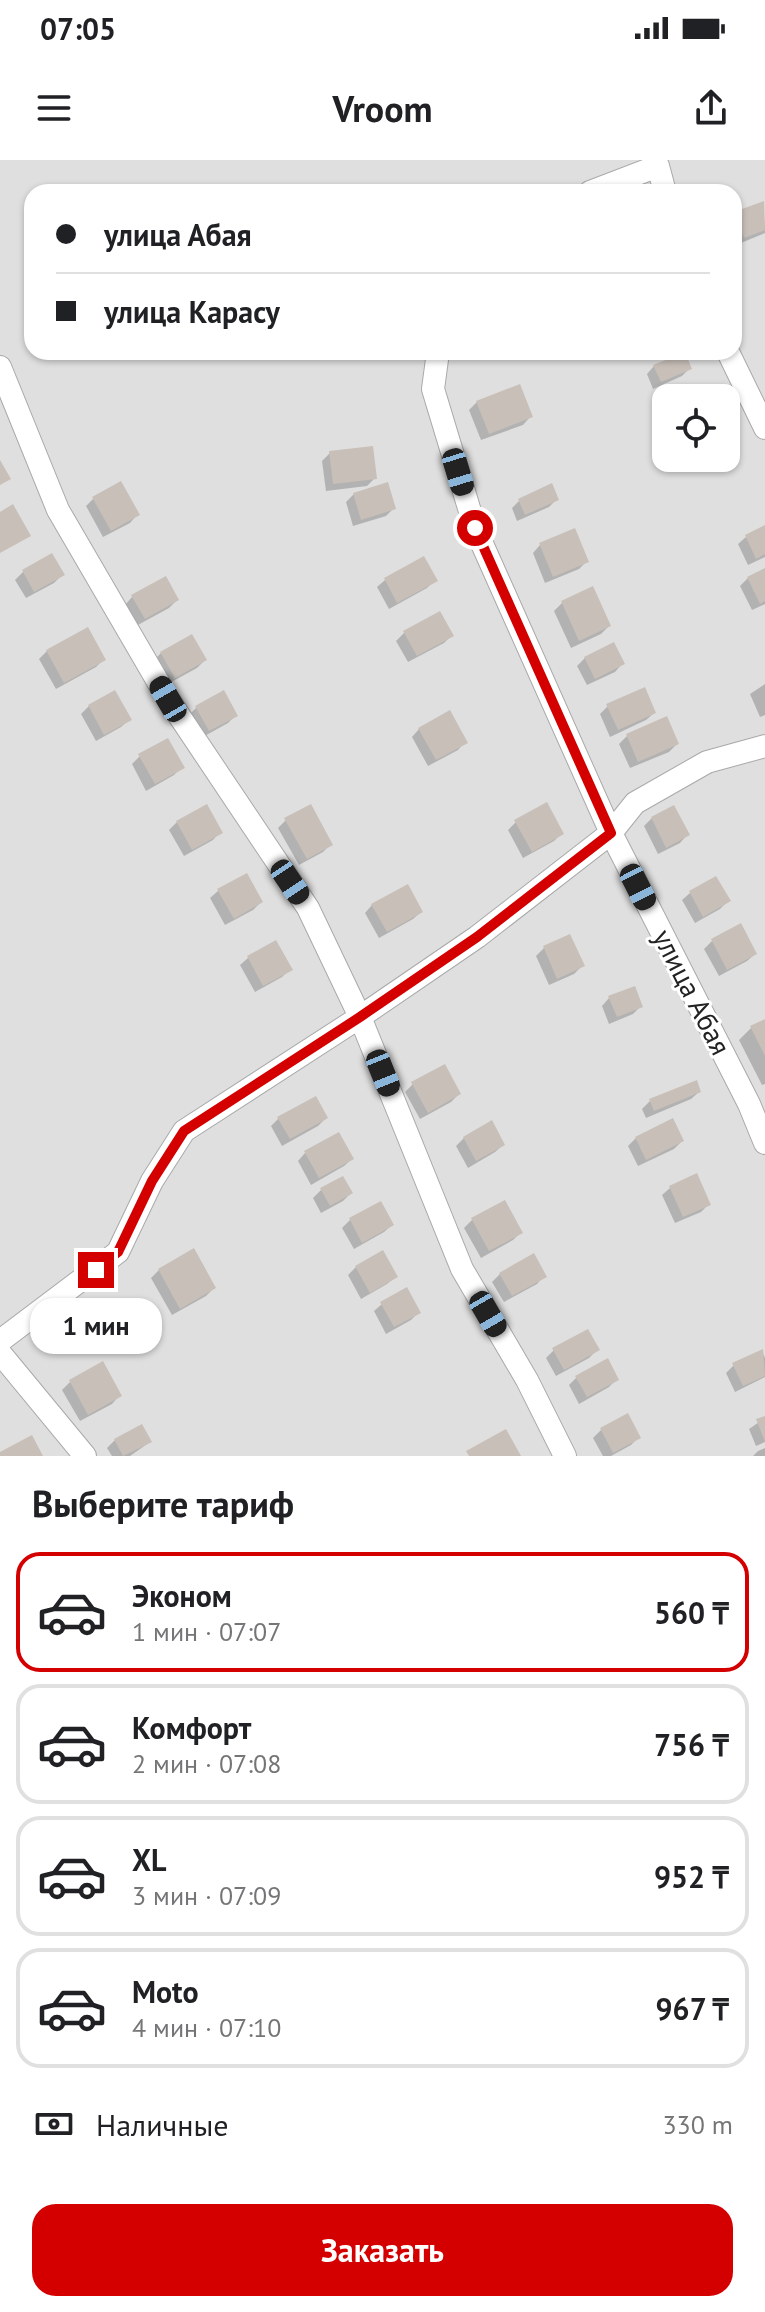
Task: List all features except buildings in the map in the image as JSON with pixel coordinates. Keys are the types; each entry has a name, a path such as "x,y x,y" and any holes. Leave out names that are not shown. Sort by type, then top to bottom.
{"street":[{"path":"611,184 658,166 663,184"},
{"name":"улица Абая","path":"437,360 433,389 475,528 611,833 749,1104 765,1143"},
{"path":"732,360 765,428"},
{"path":"0,367 58,510 168,699 308,908 360,1017 462,1269 527,1380 565,1456"},
{"path":"0,1341 118,1252 152,1181 184,1131 477,937 611,833 635,803 707,762 765,746"},
{"path":"0,1353 85,1456"}],"shaded area":[{"path":"0,160 765,160 765,1456 0,1456"}],"route":[{"path":"96,1270 118,1252 152,1181 184,1131 477,937 611,833 475,528"}]}
